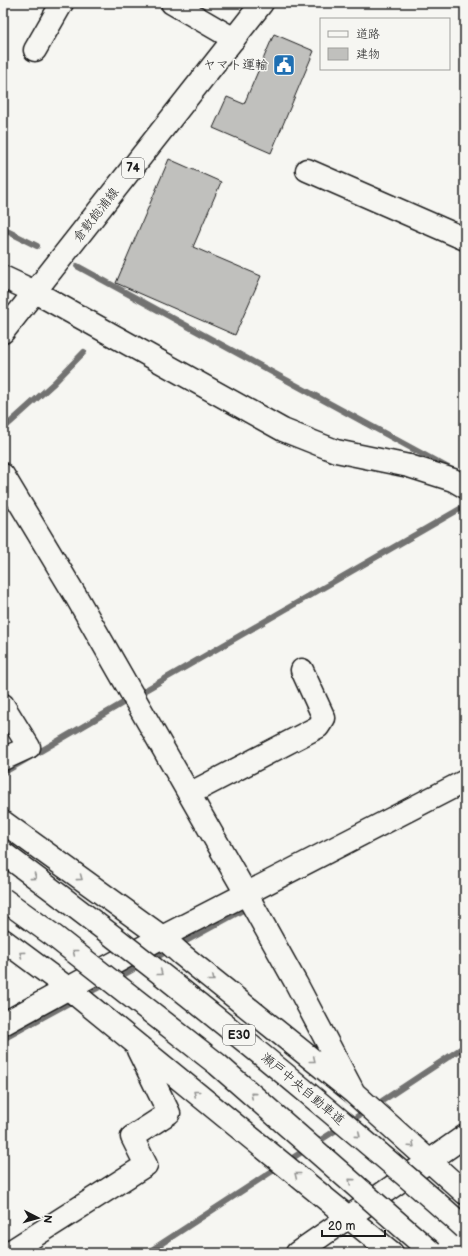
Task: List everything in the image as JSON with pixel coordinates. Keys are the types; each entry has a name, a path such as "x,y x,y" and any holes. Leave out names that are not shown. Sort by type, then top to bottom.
{"main road":[{"path":"36,50 62,3"},
{"path":"172,3 234,39"},
{"name":"倉敷飽浦線","path":"3,332 262,3"},
{"path":"307,170 465,239"},
{"path":"3,277 35,292 283,430 336,451 409,466 453,480 465,487"},
{"path":"3,475 77,598 250,901 296,983 354,1093"},
{"path":"189,794 318,727 324,718 302,670"},
{"path":"3,705 29,747 3,759"},
{"path":"3,1024 77,995 172,946 465,781"},
{"path":"3,822 172,946 354,1093 465,1193"},
{"name":"瀬戸中央自動車道","path":"3,854 77,908 243,1038 426,1192 465,1228"},
{"name":"E30","path":"3,899 54,936 217,1064 432,1253"},
{"path":"3,940 77,995 392,1253"},
{"path":"8,1253 146,1165 132,1137 169,1113 135,1043"},
{"path":"297,1253 465,1136"}],"building":[{"path":"274,34 314,51 271,153 213,128 227,97 244,104"},
{"path":"169,159 221,182 193,247 261,276 235,335 116,283"}],"waterway":[{"path":"3,229 37,246"},
{"path":"77,266 450,469"},
{"path":"3,429 54,383 84,352"},
{"path":"142,692 465,506"},
{"path":"3,773 123,703"},
{"path":"151,960 250,906"},
{"path":"116,979 143,964"},
{"path":"84,995 107,983"},
{"path":"3,1039 76,999"},
{"path":"382,1101 465,1046"},
{"path":"349,1122 361,1114"},
{"path":"294,1157 341,1127"},
{"path":"147,1253 277,1168"}],"place":[{"name":"ヤマト運輸","path":"284,65"}]}
